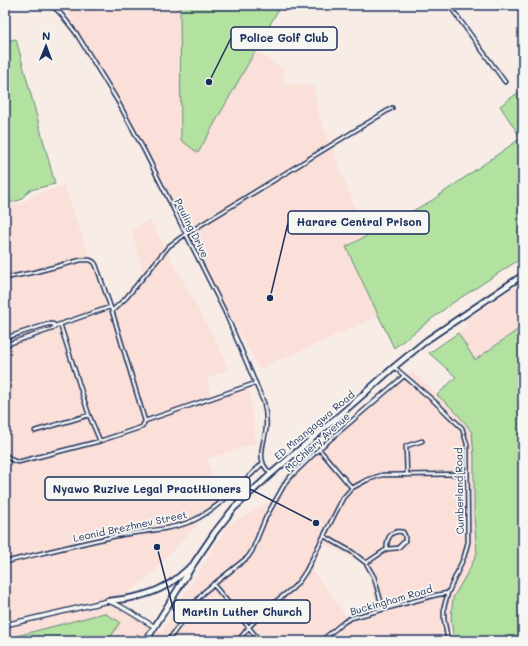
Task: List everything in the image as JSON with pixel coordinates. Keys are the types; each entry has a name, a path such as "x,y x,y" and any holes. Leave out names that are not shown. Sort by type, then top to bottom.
{"highway":[{"name":"ED Mnangagwa Road","path":"146,641 194,563 219,526 234,508 394,366 440,331 523,275"},
{"path":"108,601 129,598 156,591 176,579 194,563"}],"main road":[{"path":"5,625 108,601 120,606 155,627"}],"street":[{"name":"Pauling Drive","path":"52,5 76,32 117,100 145,152 225,312 264,403 266,430 263,442 263,464"},
{"path":"449,5 505,82"},
{"path":"112,311 126,298 169,246 186,234 392,108"},
{"path":"5,278 82,260 90,260 94,262 112,311 145,421 142,427 100,441 18,462 9,459 5,454"},
{"path":"5,345 110,307"},
{"path":"5,338 48,324 53,324 55,326"},
{"path":"60,324 89,415 100,441"},
{"path":"16,335 18,340"},
{"name":"Cumberland Road","path":"394,366 436,402 462,428 467,444 468,542 464,557 448,593 444,607 443,612 448,641"},
{"name":"McChlery Avenue","path":"168,641 204,592 248,557 266,517 287,480 319,449 404,376"},
{"path":"145,421 256,383"},
{"path":"35,431 89,415"},
{"path":"407,475 406,446 422,441"},
{"path":"319,449 352,488"},
{"path":"263,464 271,474"},
{"name":"Leonid Brezhnev Street","path":"5,562 120,535 168,528 192,521 208,512 263,464"},
{"path":"238,641 265,610 293,588 300,580 343,498 352,488 367,480 382,476 467,474"},
{"path":"366,563 387,549 398,548 405,541 403,532 398,530 391,534 388,539 387,549"},
{"path":"324,536 352,552 366,563 374,577 383,609"},
{"path":"213,584 260,641"},
{"name":"Buckingham Road","path":"321,641 351,618 448,593"}],"shaded area":[{"path":"63,5 180,5 181,140 198,153 255,51 285,70 282,84 313,86 319,115 366,236 346,247 379,316 259,369"},
{"path":"64,185 109,312 143,272 132,230 150,220 222,353 228,369 207,379 211,398 249,388 256,443 207,459 220,499 147,579 118,600 161,633 228,525 281,495 277,488 412,371 453,409 472,433 474,457 474,517 477,553 451,614 454,641 5,641 5,208 21,203 37,194","holes":["324,543 360,562 369,573 377,608 346,616 312,569"]},
{"path":"523,282 523,326 475,360 458,333 467,327 463,322"}],"green space":[{"path":"180,5 281,5 198,153 181,140"},
{"path":"16,39 55,184 30,190 20,200 5,204 5,41"},
{"path":"523,89 523,258 451,304 394,348 346,247 431,201 521,138 500,106"},
{"path":"523,326 523,641 454,641 451,618 453,598 477,553 474,517 474,457 472,433 453,409 437,395 456,377 429,353 458,333 475,360"},
{"path":"104,613 120,622 109,641 5,641 5,639"}],"place":[{"name":"Police Golf Club","path":"209,82"},
{"name":"Harare Central Prison","path":"270,298"},
{"name":"Nyawo Ruzive Legal Practitioners","path":"316,523"},
{"name":"Martin Luther Church","path":"157,547"}]}
